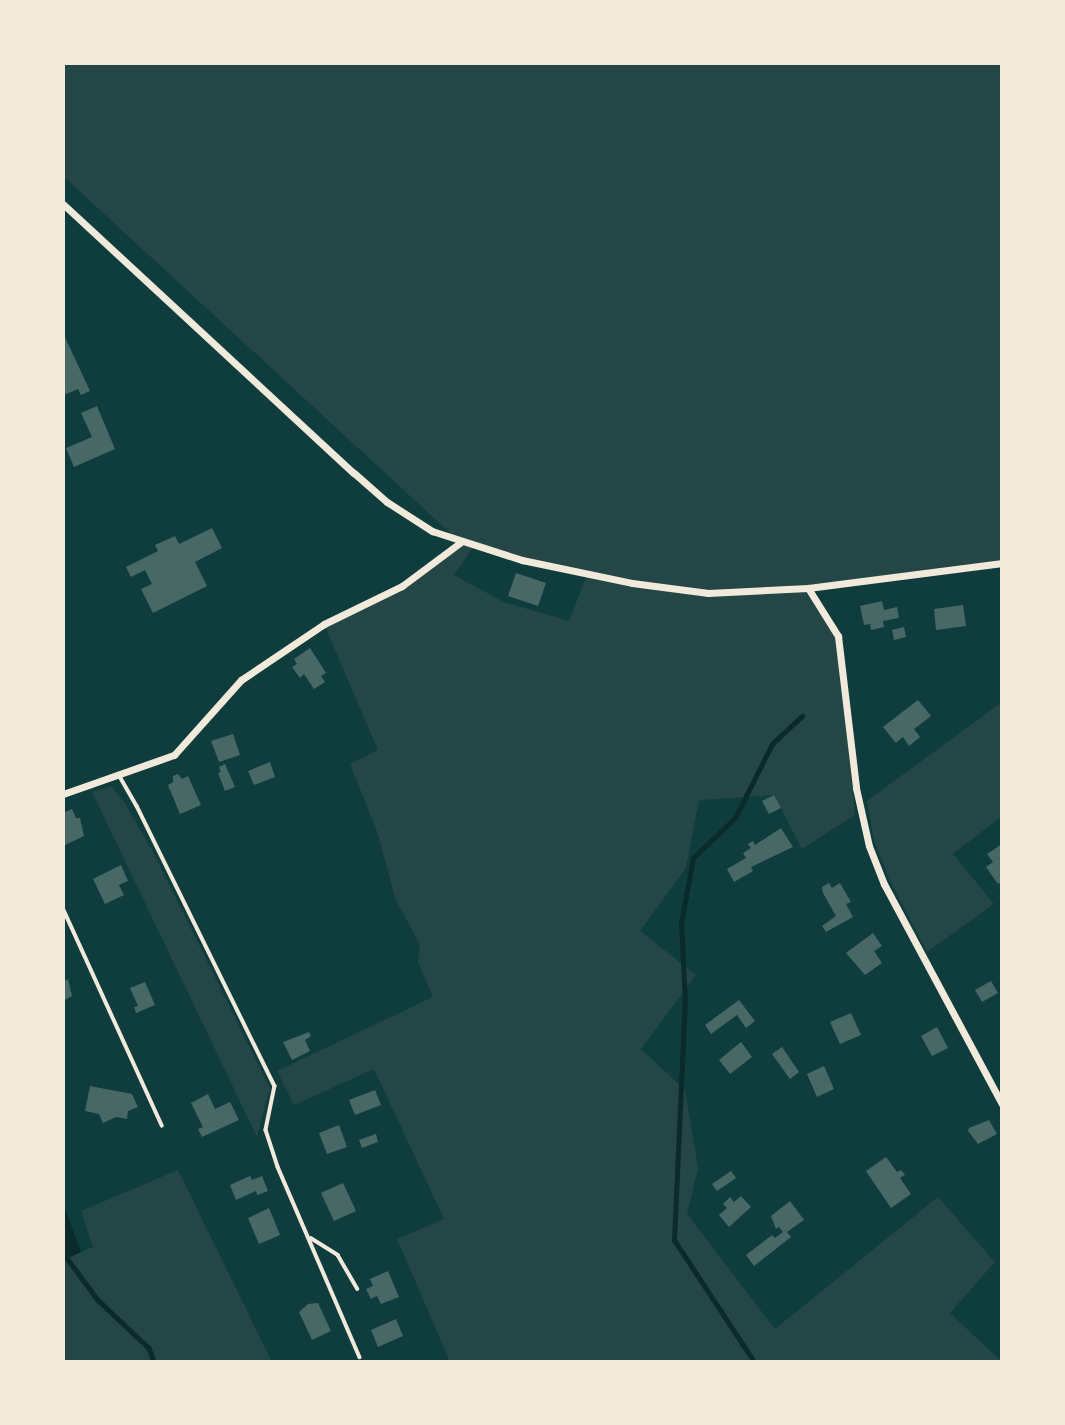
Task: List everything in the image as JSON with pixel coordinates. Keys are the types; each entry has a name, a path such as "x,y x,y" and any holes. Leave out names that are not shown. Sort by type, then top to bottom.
{"street":[{"path":"63,204 387,502 432,531 522,560 674,590 740,593 808,588 1002,563"},
{"path":"63,793 174,755 241,680 324,624 402,586 461,542"},
{"path":"808,588 838,636 856,788 869,846 884,884 1002,1104"}],"lane":[{"path":"119,775 137,806 275,1086 266,1130 278,1167 360,1357"},
{"path":"63,908 162,1125"},
{"path":"308,1237 338,1255 358,1289"}],"shaded area":[{"path":"63,63 1002,63 1002,563 808,588 838,636 855,815 802,849 774,795 699,800 686,868 640,931 696,975 641,1049 685,1090 698,1168 687,1214 775,1329 938,1197 995,1262 950,1313 1002,1362 450,1362 397,1239 444,1219 374,1069 294,1105 277,1071 433,997 418,962 420,945 395,898 378,834 350,764 378,750 324,624 402,586 460,542 63,176","holes":["474,546 587,575 569,621 504,602 454,575"]},
{"path":"1002,702 1002,816 953,854 994,904 927,952 889,879 873,837 867,801"},
{"path":"111,786 125,803 154,854 270,1088 257,1137 92,792"},
{"path":"178,1170 272,1362 63,1362 63,1260 93,1247 81,1211"},
{"path":"63,1203 81,1252 63,1260"}],"building":[{"path":"63,333 90,391 81,395 78,389 64,395 63,393"},
{"path":"97,406 115,449 74,467 66,448 92,437 81,413"},
{"path":"212,528 222,548 195,562 207,586 153,613 141,589 152,584 145,570 131,577 126,567 158,551 155,545 175,536 179,544"},
{"path":"516,573 546,583 538,606 508,596"},
{"path":"882,601 884,610 897,607 899,618 883,621 884,627 871,630 870,624 864,625 860,606"},
{"path":"963,605 966,626 936,630 934,609"},
{"path":"904,627 906,637 894,640 892,630"},
{"path":"310,648 326,673 321,676 325,682 314,689 304,674 300,678 292,667 297,664 294,659"},
{"path":"918,700 931,716 914,729 920,737 909,746 903,737 896,743 883,727"},
{"path":"233,734 240,755 219,762 211,741"},
{"path":"270,762 275,777 254,785 248,771"},
{"path":"225,764 235,787 225,791 218,773 221,772 219,767"},
{"path":"178,774 182,779 188,776 201,805 180,814 168,785 173,782 173,776"},
{"path":"774,795 781,808 769,814 762,801"},
{"path":"72,809 76,818 80,818 84,836 63,846 63,813"},
{"path":"781,828 793,847 751,867 753,871 734,882 727,869 746,858 743,853 751,848 748,844 753,841 755,845"},
{"path":"1002,844 1002,881 998,884 986,867 993,862 987,854"},
{"path":"121,865 128,881 119,885 124,895 105,904 93,879"},
{"path":"829,883 832,888 840,883 851,902 846,904 853,917 826,932 822,926 836,916 823,893 822,887"},
{"path":"873,933 882,946 874,951 882,963 865,975 846,953"},
{"path":"68,979 72,996 63,1001 63,982"},
{"path":"991,981 998,993 982,1002 975,990"},
{"path":"145,982 155,1005 136,1013 134,1007 138,1006 130,988"},
{"path":"739,1000 755,1021 746,1028 737,1015 711,1034 705,1025"},
{"path":"851,1013 861,1035 840,1044 830,1022"},
{"path":"937,1027 948,1048 932,1056 921,1036"},
{"path":"309,1032 311,1036 305,1040 310,1051 292,1060 283,1042"},
{"path":"741,1042 752,1057 730,1074 719,1060"},
{"path":"782,1047 799,1072 790,1079 772,1054"},
{"path":"824,1066 834,1089 817,1097 807,1074"},
{"path":"90,1086 132,1094 138,1107 128,1111 127,1119 116,1117 103,1123 99,1114 85,1111"},
{"path":"375,1090 381,1105 355,1115 349,1100"},
{"path":"208,1094 215,1109 230,1102 239,1120 202,1137 198,1129 203,1127 191,1103"},
{"path":"989,1120 997,1134 978,1144 968,1131 969,1128"},
{"path":"339,1125 347,1147 327,1154 319,1133"},
{"path":"376,1134 378,1142 362,1148 359,1140"},
{"path":"886,1157 897,1172 901,1170 905,1175 900,1178 911,1194 891,1208 866,1171"},
{"path":"731,1171 736,1178 717,1191 712,1184"},
{"path":"250,1176 252,1180 262,1176 268,1191 257,1195 256,1191 236,1200 230,1185"},
{"path":"343,1183 356,1211 334,1221 321,1193"},
{"path":"741,1196 751,1207 729,1227 719,1215 727,1208 723,1204 730,1197 734,1202"},
{"path":"790,1201 804,1220 787,1232 791,1237 754,1266 746,1255 772,1235 775,1238 783,1232 779,1227 776,1229 771,1216"},
{"path":"269,1208 280,1235 259,1244 248,1218"},
{"path":"388,1271 399,1297 381,1304 377,1296 371,1299 366,1289 373,1286 370,1279"},
{"path":"318,1303 331,1331 312,1340 299,1312 308,1304"},
{"path":"396,1319 403,1336 378,1347 371,1330"}],"waterway":[{"path":"754,1362 674,1240 685,1002 681,924 693,858 735,818 772,744 802,716"},
{"path":"67,1258 98,1300 149,1348 154,1362"}]}
